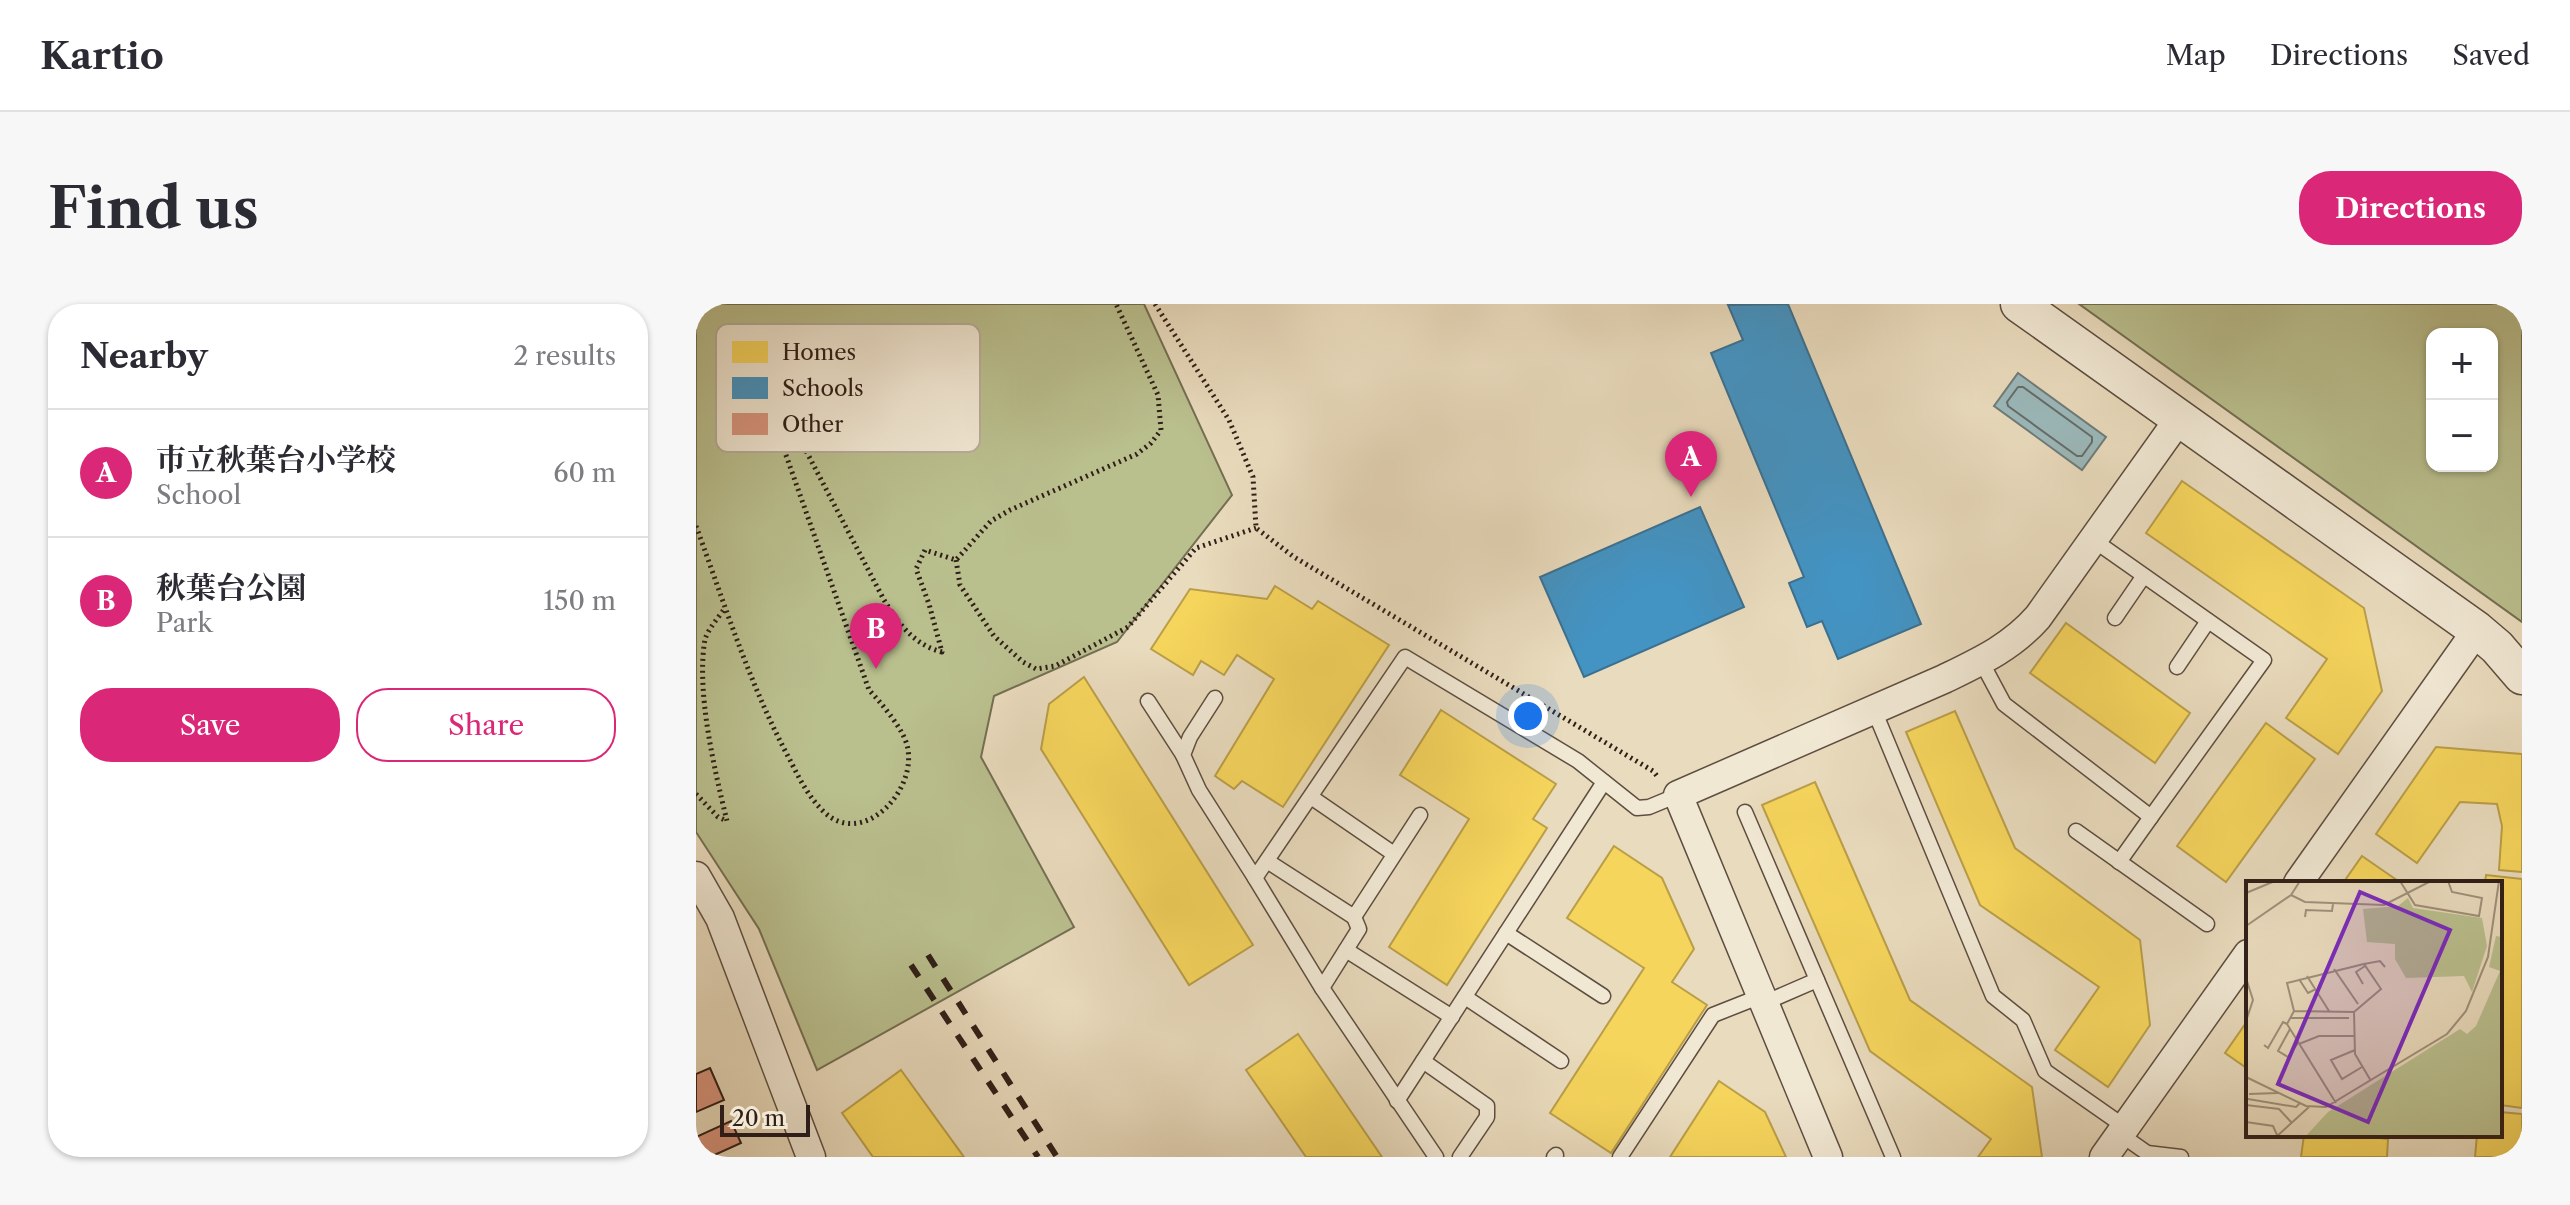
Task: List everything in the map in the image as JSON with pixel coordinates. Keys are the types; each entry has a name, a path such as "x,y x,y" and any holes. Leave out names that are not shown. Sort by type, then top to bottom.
{"street":[{"path":"2019,304 2477,630 2497,647 2522,676"},
{"path":"1828,1157 1669,788 1874,710 1981,661 2025,631 2179,419"},
{"path":"2299,881 2477,630"},
{"path":"696,876 720,918 811,1157"},
{"path":"2116,1139 2246,957"}],"lane":[{"path":"2092,539 2264,660 2119,862"},
{"path":"2115,618 2143,577"},
{"path":"2177,667 2208,621"},
{"path":"1255,878 1405,657 1578,761 1637,808 1649,807 1669,788"},
{"path":"1981,661 2004,704 2151,817"},
{"path":"1183,755 1190,737 1215,698"},
{"path":"1148,701 1183,755 1199,790 1322,988 1436,1157"},
{"path":"1874,710 1993,996 2023,1020 2045,1071 2116,1139 2147,1153 2181,1157"},
{"path":"1397,1101 1604,782"},
{"path":"1311,797 1394,854"},
{"path":"1745,812 1893,1157"},
{"path":"1354,917 1420,815"},
{"path":"2076,831 2207,924"},
{"path":"1267,861 1354,917 1359,929 1322,988"},
{"path":"1506,933 1603,996"},
{"path":"1346,950 1452,1017"},
{"path":"1620,1157 1713,1015 1817,980"},
{"path":"1465,997 1561,1061"},
{"path":"1423,1061 1487,1106 1487,1117 1460,1157"}],"path":[{"path":"1116,304 1158,395 1161,430 1137,454 991,521 956,560 960,585 994,636 1023,662 1036,669 1055,666 1128,627 1196,548 1256,528"},
{"path":"1155,304 1229,420 1253,477 1256,528 1294,557 1653,771 1669,788"},
{"path":"696,526 753,683 810,797 825,814 839,822 859,822 872,818 888,807 903,789 909,765 906,743 869,690 785,452"},
{"path":"807,452 899,624 926,648 942,652 916,569 925,550 956,560"},
{"path":"696,794 718,817 727,821 701,716 698,689 698,664 705,638 726,608"}],"green space":[{"path":"696,304 1144,304 1232,495 1117,642 994,696 981,757 1074,927 817,1070 759,929 696,832"},
{"path":"2079,304 2522,304 2522,622"}],"water":[{"path":"2018,373 2106,437 2082,470 1994,406"}],"building: Homes":[{"path":"2182,481 2364,608 2382,691 2338,754 2286,718 2327,659 2146,533"},
{"path":"1275,586 1312,609 1318,601 1389,645 1283,807 1242,781 1234,789 1215,776 1274,679 1237,655 1224,675 1201,661 1193,675 1151,649 1190,589 1267,599"},
{"path":"2066,623 2190,713 2155,763 2030,673"},
{"path":"1084,677 1253,945 1189,985 1041,749 1049,704"},
{"path":"1441,710 1556,784 1533,819 1547,828 1447,985 1389,947 1469,819 1400,775"},
{"path":"1955,711 2015,848 2140,940 2150,1025 2108,1087 2055,1050 2099,987 1980,905 1906,732"},
{"path":"2266,723 2315,759 2226,882 2177,846"},
{"path":"2436,747 2522,754 2522,872 2499,870 2502,826 2497,804 2460,802 2417,863 2376,834"},
{"path":"1815,782 1910,1000 2032,1087 2042,1157 1978,1157 1991,1139 1870,1051 1762,805"},
{"path":"1614,846 1662,878 1694,949 1672,982 1707,1005 1611,1153 1550,1113 1644,968 1567,918"},
{"path":"2362,856 2398,881 2344,881"},
{"path":"2486,875 2522,879 2522,1108 2502,1105 2502,881 2485,881"},
{"path":"2246,1023 2246,1068 2225,1053"},
{"path":"1298,1034 1382,1157 1306,1157 1246,1070"},
{"path":"901,1070 964,1157 873,1157 842,1113"},
{"path":"1719,1081 1765,1112 1786,1157 1670,1157"},
{"path":"2502,1112 2522,1114 2522,1157 2475,1157 2477,1137 2502,1137"},
{"path":"2304,1137 2388,1139 2387,1157 2301,1157"}],"building: Schools":[{"path":"1788,304 1921,624 1838,659 1822,621 1807,627 1789,583 1804,577 1711,353 1743,340 1728,305"},
{"path":"1700,507 1744,607 1584,677 1540,577"}],"building: Other":[{"path":"710,1068 724,1100 696,1112 696,1074"},
{"path":"731,1121 741,1143 710,1157 696,1157 696,1137"}],"railway":[{"path":"928,955 1057,1157"},
{"path":"911,965 1038,1157"}],"place":[{"name":"市立秋葉台小学校","path":"1691,497"},
{"name":"秋葉台公園","path":"876,669"}]}
